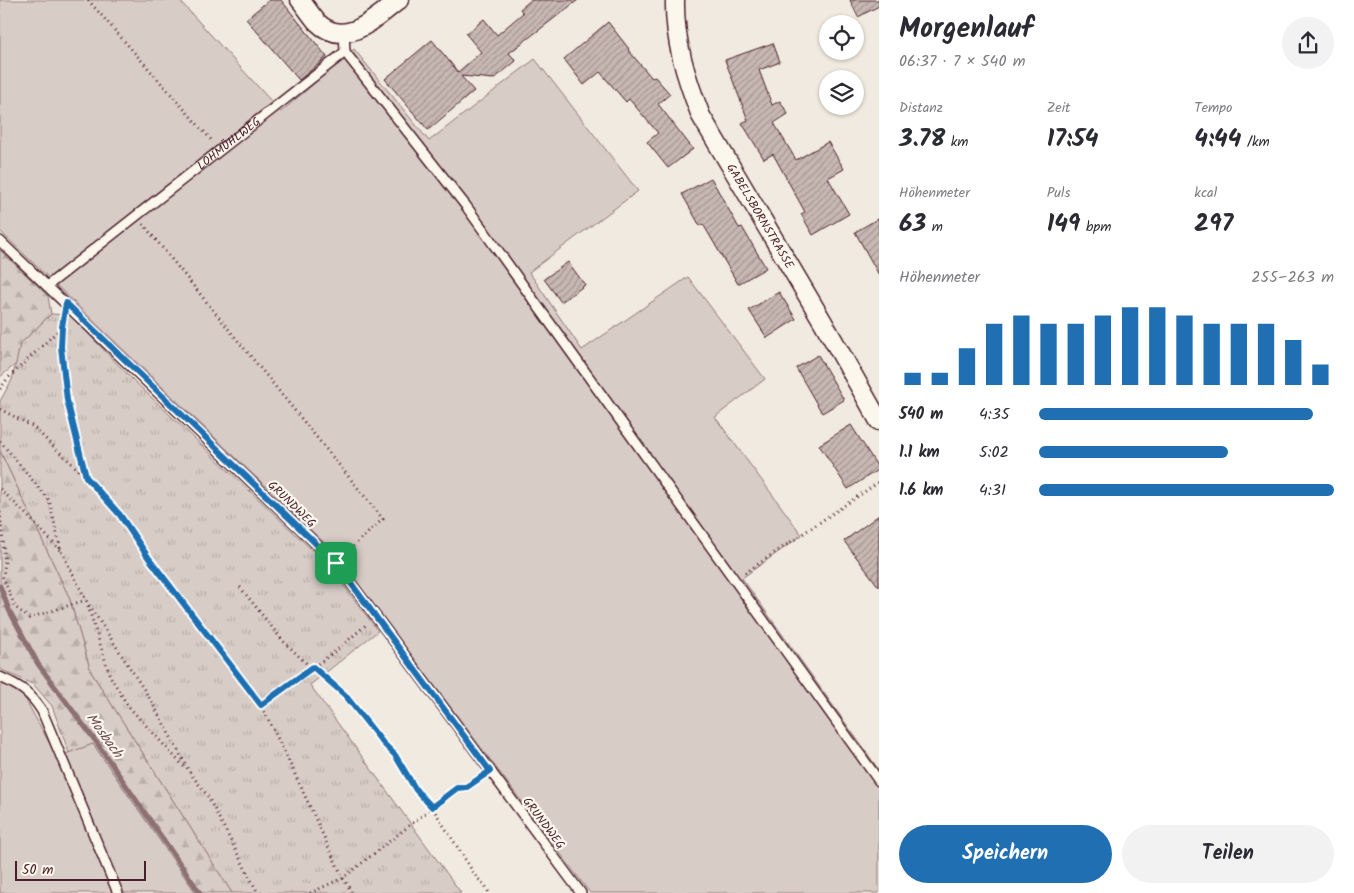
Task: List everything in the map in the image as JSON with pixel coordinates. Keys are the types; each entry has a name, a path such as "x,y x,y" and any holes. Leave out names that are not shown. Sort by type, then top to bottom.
{"street":[{"path":"300,0 318,23 331,31 344,34 355,31 399,0"},
{"name":"GABELSBORNSTRASSE","path":"675,0 678,41 686,79 701,116 823,322 879,421"}],"lane":[{"path":"344,34 345,52 466,206 736,579 879,781"},
{"name":"LOHMÜHLWEG","path":"48,286 345,52"},
{"name":"GRUNDWEG","path":"0,241 336,563 581,893"},
{"path":"0,676 28,693 42,711 118,893"}],"path":[{"path":"88,0 220,150"},
{"path":"137,216 383,519 336,563"},
{"path":"66,303 61,347 67,400 86,477"},
{"path":"0,389 7,379 62,327"},
{"path":"0,409 32,426 86,477 120,515 148,557 261,705 342,878 352,893"},
{"path":"0,441 49,500 61,551 86,600 152,702 190,773"},
{"path":"736,579 879,482"},
{"path":"0,489 61,551"},
{"path":"0,512 6,561 3,577 15,607 29,618 86,600"},
{"path":"240,587 282,640 308,665 313,667 345,695 383,743 395,755 416,790 432,807 477,878 486,885 490,893"},
{"path":"86,600 110,676 128,706 190,773 207,795 258,893"},
{"path":"261,705 337,650 375,617"},
{"path":"310,893 342,878 457,788 467,787 490,771"}],"green space":[{"path":"0,0 179,0 281,112 354,49 429,141 535,59 638,191 529,272 582,350 688,277 765,379 715,417 802,535 742,578 879,770 879,893 590,893 337,555 0,231"},
{"path":"0,250 48,296 51,314 20,344 16,364 0,377"},
{"path":"51,314 70,315 131,378 329,566 378,631 310,685 461,893 232,893 91,672 69,597 0,451 0,401 12,380 20,344"},
{"path":"0,451 69,597 91,672 232,893 196,893 93,744 69,753 52,706 34,685 0,669"},
{"path":"0,683 22,693 57,757 93,744 196,893 0,893"}],"building":[{"path":"269,0 281,0 327,57 299,80 246,19"},
{"path":"531,0 578,0 509,53 516,61 494,79 461,76 474,91 428,130 385,79 432,40 458,72 481,52 466,34 484,19 497,35 523,13 520,9"},
{"path":"850,0 879,0 879,6 862,15 857,15"},
{"path":"608,22 628,50 652,78 655,77 670,94 658,104 693,149 668,168 647,142 658,133 629,99 626,102 600,72 584,85 564,59"},
{"path":"773,43 780,62 759,70 772,105 780,101 788,114 774,123 796,160 828,142 844,169 828,178 849,214 813,235 801,214 805,212 773,154 764,159 742,123 748,120 725,60"},
{"path":"711,178 739,228 742,227 766,268 738,284 703,224 700,226 682,194"},
{"path":"879,218 879,275 855,232"},
{"path":"568,262 585,285 561,302 544,279"},
{"path":"779,292 796,319 767,338 749,310"},
{"path":"818,355 844,400 822,413 796,368"},
{"path":"851,425 879,469 848,489 819,445"},
{"path":"879,515 879,587 844,541"}],"waterway":[{"name":"Mosbach","path":"0,586 9,610 38,664 97,743 200,893"}],"route":[{"path":"66,303 110,346 336,563 490,771 467,787 457,788 432,807 416,790 395,755 383,743 345,695 313,667 261,705 148,557 120,515 86,477 67,400 61,347 66,303"}]}
